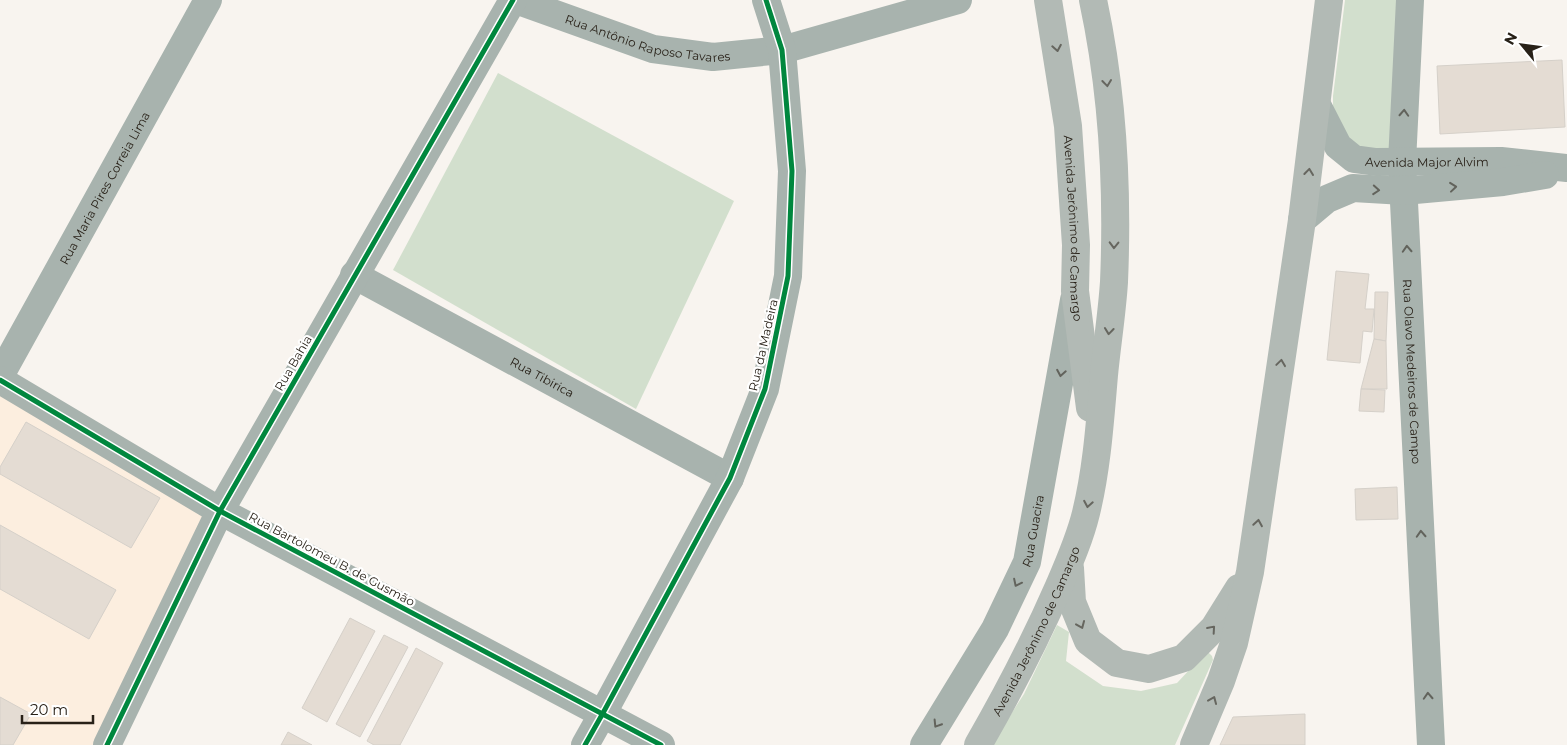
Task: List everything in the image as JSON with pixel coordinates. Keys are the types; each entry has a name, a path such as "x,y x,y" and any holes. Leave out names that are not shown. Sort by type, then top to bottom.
{"main road":[{"name":"Avenida Jerônimo de Camargo","path":"1048,0 1068,126 1076,245 1075,291 1096,456"},
{"name":"Avenida Jerônimo de Camargo","path":"978,745 1011,688 1042,626 1070,561 1086,514 1096,456 1114,282 1115,182 1111,111 1104,54 1093,0"},
{"path":"1194,745 1234,642 1250,572 1302,220 1329,0"},
{"path":"1070,561 1072,602 1088,641 1117,662 1150,669 1184,658 1214,628 1250,572"}],"street":[{"name":"Rua Maria Pires Correia Lima","path":"0,376 208,0"},
{"name":"Rua Antônio Raposo Tavares","path":"514,0 653,49 713,58 782,50 958,0"},
{"name":"Rua Bahia","path":"108,745 220,511 354,275 514,0"},
{"name":"Rua da Madeira","path":"585,745 730,478 765,389 788,276 792,171 782,50 766,0"},
{"name":"Rua Olavo Medeiros de Campo","path":"1410,0 1402,162 1431,745"},
{"name":"Avenida Major Alvim","path":"1317,105 1338,146 1354,159 1376,162 1501,161 1567,170"},
{"name":"Avenida Major Alvim","path":"1302,220 1327,199 1353,188 1404,191 1503,182 1567,170"},
{"name":"Rua Tibirica","path":"354,275 730,478"},
{"name":"Rua Guacira","path":"924,745 998,622 1028,562 1075,291"},
{"name":"Rua Bartolomeu B. de Gusmão","path":"0,380 220,511 661,745"}],"shaded area":[{"path":"0,380 220,511 107,745 0,745"}],"green space":[{"path":"1345,0 1402,0 1391,151 1359,152 1333,122 1333,96"},
{"path":"498,73 734,201 636,409 393,270"},
{"path":"1057,625 1069,632 1066,661 1103,686 1141,691 1177,683 1207,651 1212,656 1213,660 1175,745 991,745 1024,694"}],"building":[{"path":"1562,60 1565,127 1440,134 1437,66"},
{"path":"1336,271 1369,274 1365,309 1374,309 1372,332 1363,331 1360,363 1327,360"},
{"path":"1375,292 1388,292 1386,341 1374,339"},
{"path":"1374,339 1386,341 1387,389 1361,389"},
{"path":"1361,389 1385,390 1384,412 1359,411"},
{"path":"26,422 160,498 131,548 0,474 0,467"},
{"path":"1397,487 1398,519 1356,520 1355,489"},
{"path":"0,525 116,590 89,639 0,589"},
{"path":"350,618 375,631 327,722 302,708"},
{"path":"384,635 408,647 360,737 336,724"},
{"path":"416,648 443,663 400,745 374,745 367,741"},
{"path":"0,697 31,714 13,745 0,745"},
{"path":"1305,714 1305,745 1220,745 1233,717"},
{"path":"288,732 312,745 281,745"}],"cycle path":[{"path":"107,745 220,511 513,0"},
{"path":"585,745 730,478 765,389 788,276 792,171 782,50 766,0"},
{"path":"0,380 220,511 661,745"}]}
